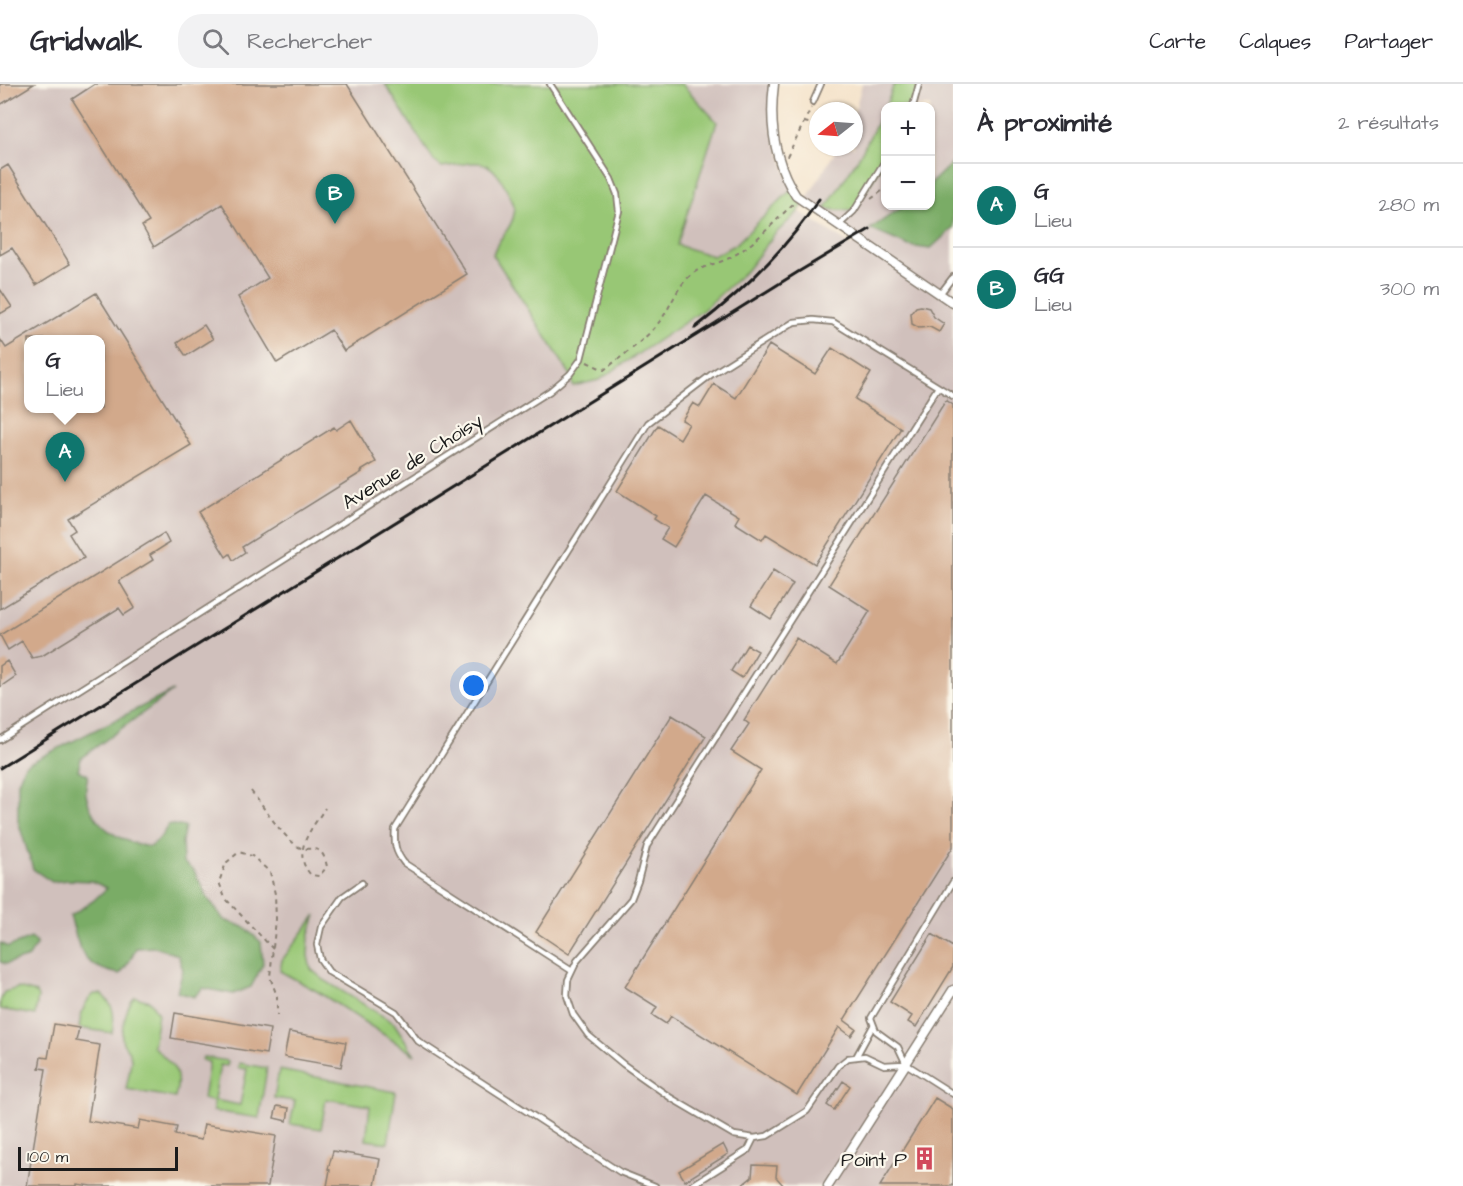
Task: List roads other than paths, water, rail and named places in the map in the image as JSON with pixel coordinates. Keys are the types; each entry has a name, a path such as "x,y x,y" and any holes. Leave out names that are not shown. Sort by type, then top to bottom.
{"street":[{"path":"774,84 772,130 782,168 799,198 953,303"},
{"path":"828,1186 953,990"}],"lane":[{"name":"Avenue de Choisy","path":"0,740 551,390 570,374 581,359 619,211 619,202 611,179 550,84"},
{"path":"813,102 821,84"},
{"path":"914,102 919,84"},
{"path":"839,225 854,211 881,166"},
{"path":"939,294 953,277"},
{"path":"572,971 404,863 397,854 394,844 395,829 648,423 712,374 794,322 813,320 833,322 953,396"},
{"path":"906,1064 884,1065 865,1056 848,1059 838,1066 807,1111 767,1136 754,1138 734,1135 671,1098 588,1035 573,1014 567,996 568,980 576,961 631,899 647,846 938,387"},
{"path":"953,882 871,1018 873,1026 898,1047 906,1064 953,1094"},
{"path":"362,883 342,897 321,927 317,945 320,959 329,972 396,1012 418,1041 620,1172 655,1186"},
{"path":"856,1057 873,1026"},
{"path":"691,1186 748,1150 754,1138"}],"railway":[{"path":"695,328 763,269 819,199"},
{"path":"0,768 870,229"}],"place":[{"name":"GG","path":"335,224"},
{"name":"G","path":"65,482"},
{"name":"Point P","path":"925,1159"}]}
